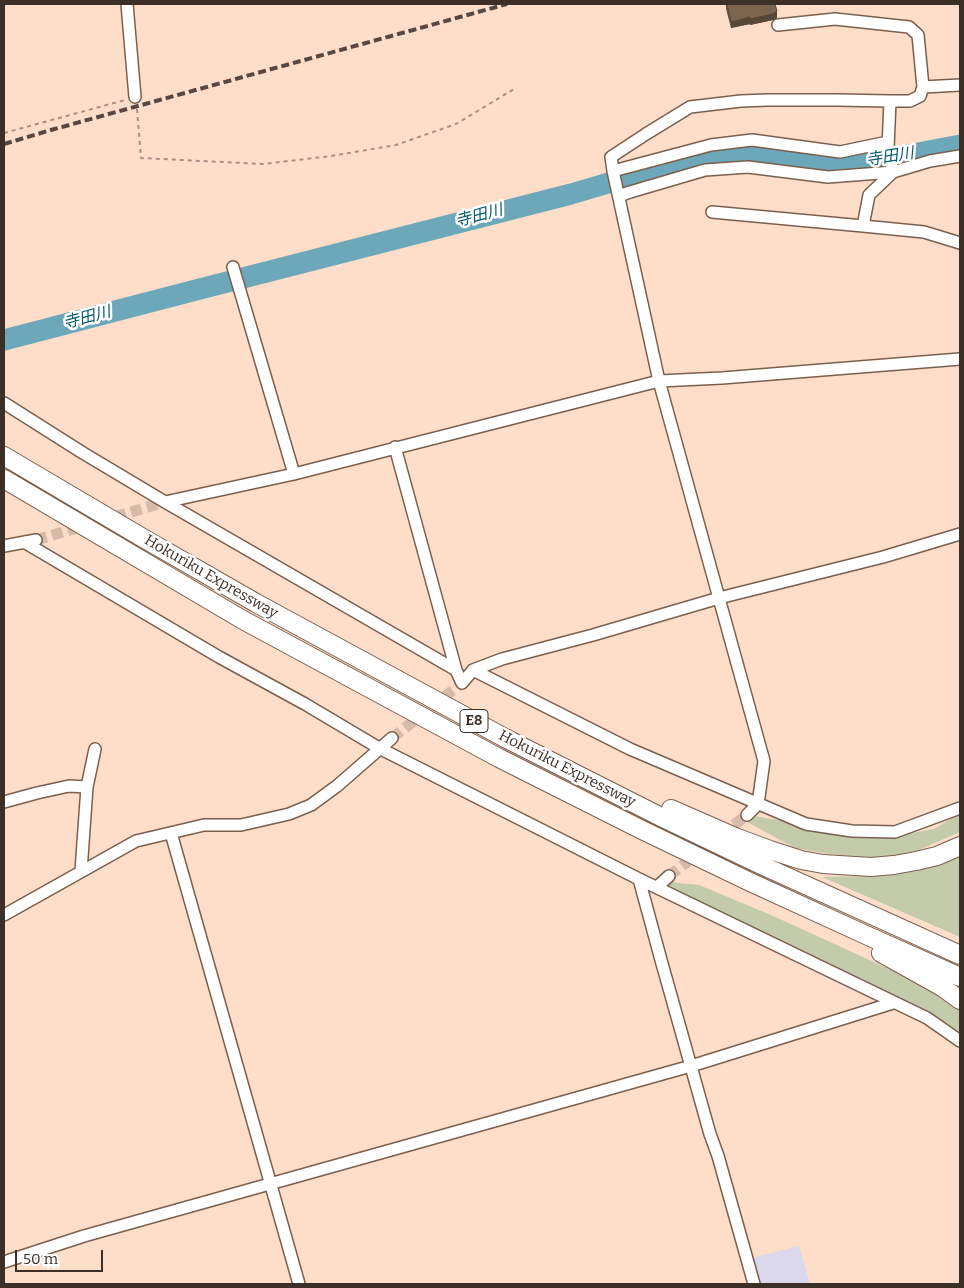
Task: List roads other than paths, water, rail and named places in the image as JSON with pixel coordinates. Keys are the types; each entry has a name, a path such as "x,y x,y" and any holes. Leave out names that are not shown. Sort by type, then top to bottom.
{"highway":[{"name":"Hokuriku Expressway","path":"4,456 256,603 505,738 759,864 960,955"},
{"name":"Hokuriku Expressway","path":"4,479 243,620 499,758 640,829 786,899 960,977"},
{"path":"505,738 735,837 801,860 846,866 894,865 937,856 960,846"},
{"path":"640,829 676,851 861,942 942,987 960,1000"}],"street":[{"path":"127,4 135,98"},
{"path":"747,815 758,804 764,761 658,381 611,157 690,107 767,100 910,101 920,96 922,87 918,35 909,27 835,19 778,25"},
{"path":"922,87 960,85"},
{"path":"890,101 888,148 893,172"},
{"path":"613,171 711,145 752,140 840,152 888,142"},
{"path":"619,196 705,170 748,167 828,176 893,172 930,161 960,156"},
{"path":"863,226 869,195 893,172"},
{"path":"712,212 924,232 960,243"},
{"path":"233,267 294,474"},
{"path":"165,502 294,474 658,381 722,378 960,358"},
{"path":"4,403 165,502 456,670"},
{"path":"396,447 456,670 462,683 473,670 502,659 593,635 719,598 883,557 960,534"},
{"path":"4,546 36,540"},
{"path":"24,542 219,657 305,704 379,748 657,888 926,1018 960,1041"},
{"path":"473,670 630,749 806,824 852,831 895,832 960,808"},
{"path":"4,915 136,841 204,825 241,825 289,814 311,805 337,786 392,738"},
{"path":"81,872 87,787 95,749"},
{"path":"4,802 69,786 87,787"},
{"path":"171,833 299,1284"},
{"path":"657,888 669,876"},
{"path":"639,879 660,960 754,1284"},
{"path":"4,1262 84,1236 691,1066 893,1003"}],"waterway":[{"name":"寺田川","path":"4,340 675,166 755,151 840,165 960,145"}],"tunnel":[{"path":"36,540 165,502"},
{"path":"392,738 462,683"},
{"path":"669,876 747,815"}],"railway":[{"path":"4,144 507,4"}]}
